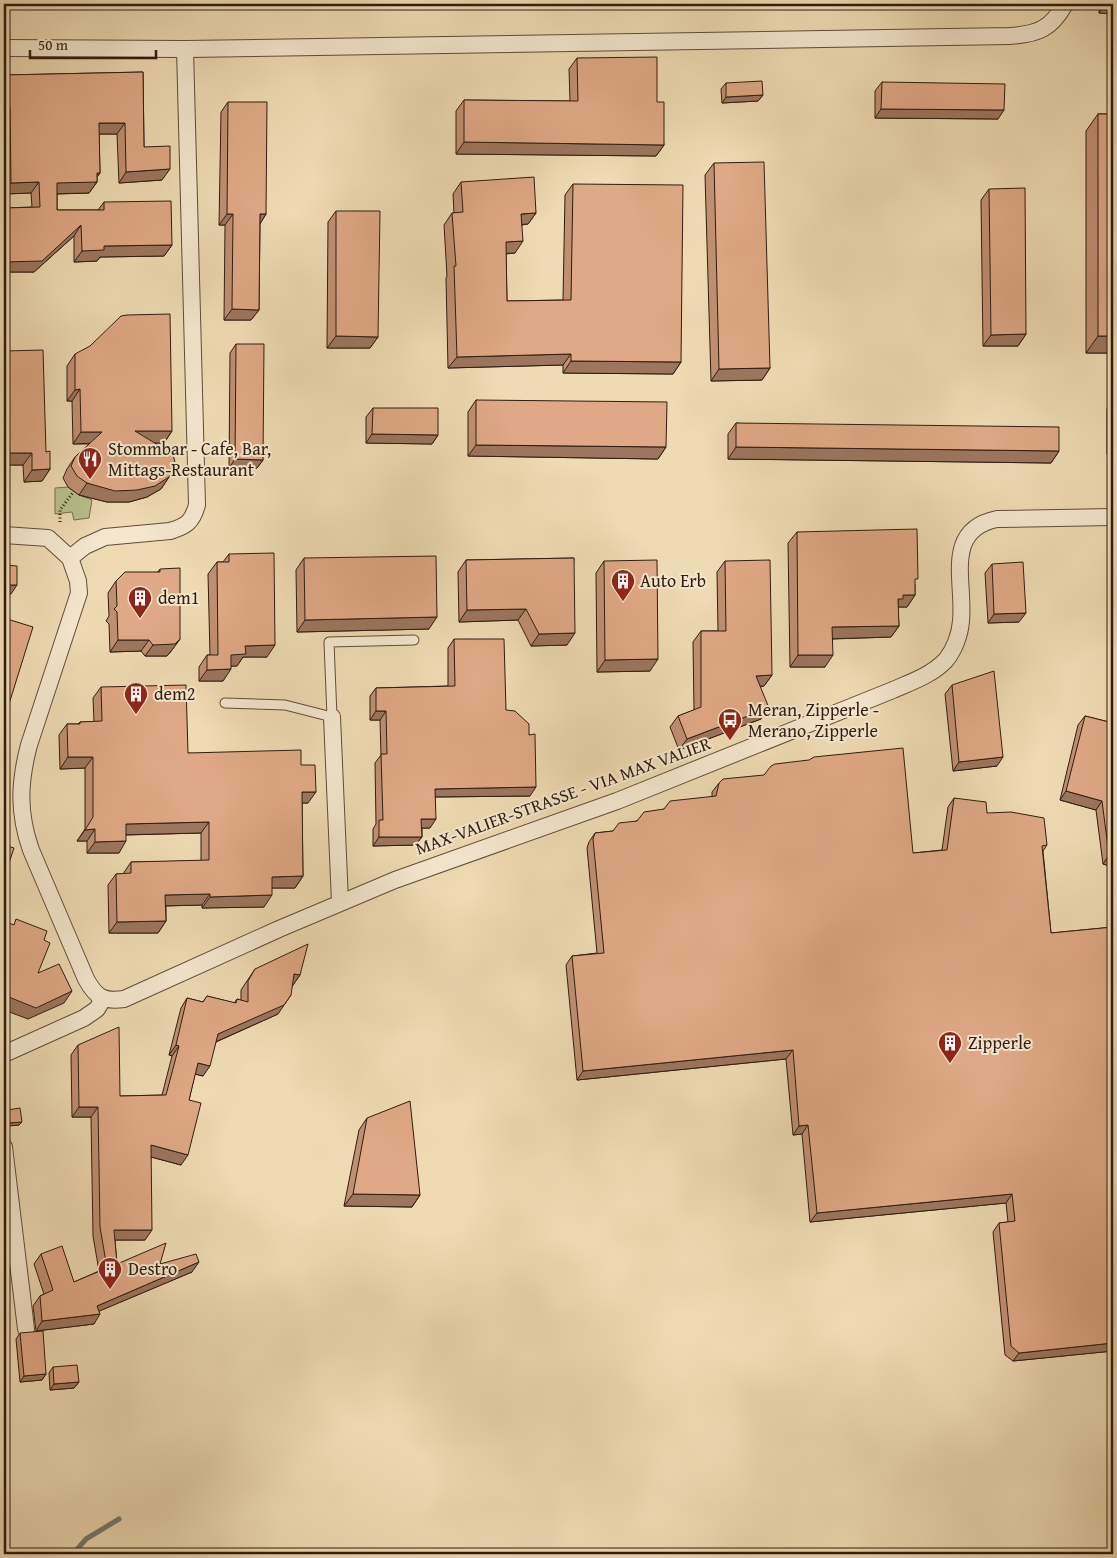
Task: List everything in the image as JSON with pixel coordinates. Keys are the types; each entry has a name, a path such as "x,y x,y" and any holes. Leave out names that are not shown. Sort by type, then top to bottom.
{"street":[{"path":"4,48 184,49 1010,36 1028,35 1044,29 1056,19 1064,4"},
{"path":"70,558 85,546 105,537 178,528 186,525 193,517 197,505 184,49"},
{"name":"MAX-VALIER-STRASSE - VIA MAX VALIER","path":"103,999 113,1001 124,999 340,902 394,880 626,797 893,690 932,672 946,660 956,643 961,622 961,546 973,528 984,522 997,519 1113,517"},
{"path":"4,535 48,538 70,558 78,581 79,592 22,770 21,810 24,830 31,850 76,955 93,991 103,999 97,1009 84,1018 4,1054"},
{"path":"332,718 340,902"},
{"path":"4,1147 26,1329"}],"lane":[{"path":"225,703 285,705 332,718 329,642 414,640"}],"path":[{"path":"60,522 60,510 74,491"}],"green space":[{"path":"68,487 79,495 92,500 89,518 74,520 72,512 55,514 55,488"}],"building":[{"path":"657,57 657,102 664,102 664,145 464,142 464,100 578,101 577,58"},
{"path":"143,72 144,147 170,146 170,169 126,172 125,123 99,123 100,173 97,173 97,182 57,183 57,210 104,210 104,202 171,201 172,245 104,246 104,250 82,251 81,225 42,261 4,262 4,208 40,207 39,182 11,183 10,107 4,107 4,75"},
{"path":"762,81 763,95 726,97 726,83"},
{"path":"882,82 1005,84 1004,110 881,109"},
{"path":"228,102 267,102 266,214 260,214 259,310 232,309 233,214 227,214"},
{"path":"1098,114 1113,114 1113,336 1098,336"},
{"path":"764,162 770,368 719,369 714,163"},
{"path":"534,177 536,213 521,214 523,241 506,242 507,301 571,300 573,184 683,185 681,362 571,361 571,354 457,357 454,266 456,266 452,213 463,212 461,182"},
{"path":"1025,188 1026,334 991,335 989,189"},
{"path":"336,211 380,211 378,337 336,336"},
{"path":"170,314 172,431 135,431 171,453 176,467 169,477 155,486 137,490 115,491 87,483 77,476 71,466 75,457 102,432 81,432 80,389 75,390 75,354 90,346 121,316"},
{"path":"236,344 264,344 263,460 235,459"},
{"path":"43,350 46,452 50,451 50,469 32,470 32,453 4,453 4,351"},
{"path":"476,400 667,402 666,447 476,445"},
{"path":"1111,403 1113,403 1113,448 1111,448"},
{"path":"373,408 438,408 438,435 372,434"},
{"path":"736,423 1059,427 1059,451 736,447"},
{"path":"917,529 918,579 915,579 915,595 903,595 903,599 898,599 899,626 832,627 833,655 798,655 797,532"},
{"path":"274,553 275,645 245,646 246,654 231,655 231,669 207,670 207,655 218,655 217,562 229,562 229,554"},
{"path":"436,556 437,617 305,620 304,558"},
{"path":"574,558 575,633 539,634 526,609 467,610 466,560"},
{"name":"Auto Erb","path":"657,560 658,659 605,660 604,561"},
{"path":"770,560 772,675 756,676 769,708 687,739 678,716 701,707 701,631 726,631 725,561"},
{"path":"1023,562 1026,613 994,614 992,564"},
{"path":"4,565 17,566 17,585 4,585"},
{"name":"dem1","path":"180,568 180,639 175,644 153,645 149,640 118,640 117,612 114,609 117,606 116,581 125,572 160,572 160,569"},
{"path":"4,618 33,627 4,720"},
{"path":"454,639 504,639 506,710 515,711 529,724 529,735 535,734 536,787 435,789 436,819 421,819 422,837 379,837 379,820 383,820 381,754 387,754 386,711 376,711 376,688 455,686"},
{"path":"994,671 1003,757 959,762 952,685"},
{"path":"186,685 188,753 301,750 301,765 315,765 316,792 302,792 303,876 272,877 272,895 210,897 210,894 165,895 166,921 117,922 116,874 131,873 131,862 209,860 209,822 126,824 126,841 95,842 95,829 85,830 93,817 93,757 68,757 67,724 102,721 101,687"},
{"path":"1085,716 1113,723 1113,856 1109,855 1102,801 1066,791"},
{"name":"Zipperle","path":"903,748 913,853 947,850 954,798 986,802 987,813 1011,812 1044,818 1047,845 1042,846 1051,933 1113,927 1113,1343 1019,1353 1011,1346 999,1223 1015,1221 1012,1194 817,1213 808,1125 799,1126 793,1050 583,1071 572,956 604,953 593,839 595,833 613,831 619,823 637,821 644,812 664,809 670,801 716,796 719,783 723,779 764,775 775,764 809,760 814,757"},
{"path":"4,839 7,846 14,848 6,872 4,872"},
{"path":"16,919 47,931 44,940 50,943 38,973 59,964 72,991 36,1008 4,995 4,921 14,925"},
{"path":"308,944 300,975 294,974 291,995 284,1005 218,1034 210,1066 198,1063 189,1100 201,1103 188,1155 151,1145 152,1230 114,1230 117,1264 166,1243 160,1264 196,1254 199,1262 97,1306 100,1314 42,1321 40,1296 53,1290 41,1254 62,1246 74,1282 107,1268 100,1227 98,1107 79,1107 78,1045 119,1027 120,1096 166,1095 179,1046 176,1045 187,998 203,1002 207,996 236,1003 237,999 248,1002 248,981 255,969"},
{"path":"410,1101 420,1195 353,1194 367,1118"},
{"path":"20,1108 22,1122 9,1123 7,1110"},
{"path":"43,1331 46,1374 24,1376 20,1333"},
{"path":"77,1365 79,1382 54,1384 53,1367"}],"waterway":[{"path":"73,1554 86,1539 119,1519"}],"place":[{"name":"Stommbar - Cafe, Bar, Mittags-Restaurant","path":"90,480"},
{"name":"Auto Erb","path":"623,602"},
{"name":"dem1","path":"140,619"},
{"name":"dem2","path":"136,715"},
{"name":"Meran, Zipperle - Merano, Zipperle","path":"730,741"},
{"name":"Zipperle","path":"950,1064"},
{"name":"Destro","path":"110,1290"}]}
